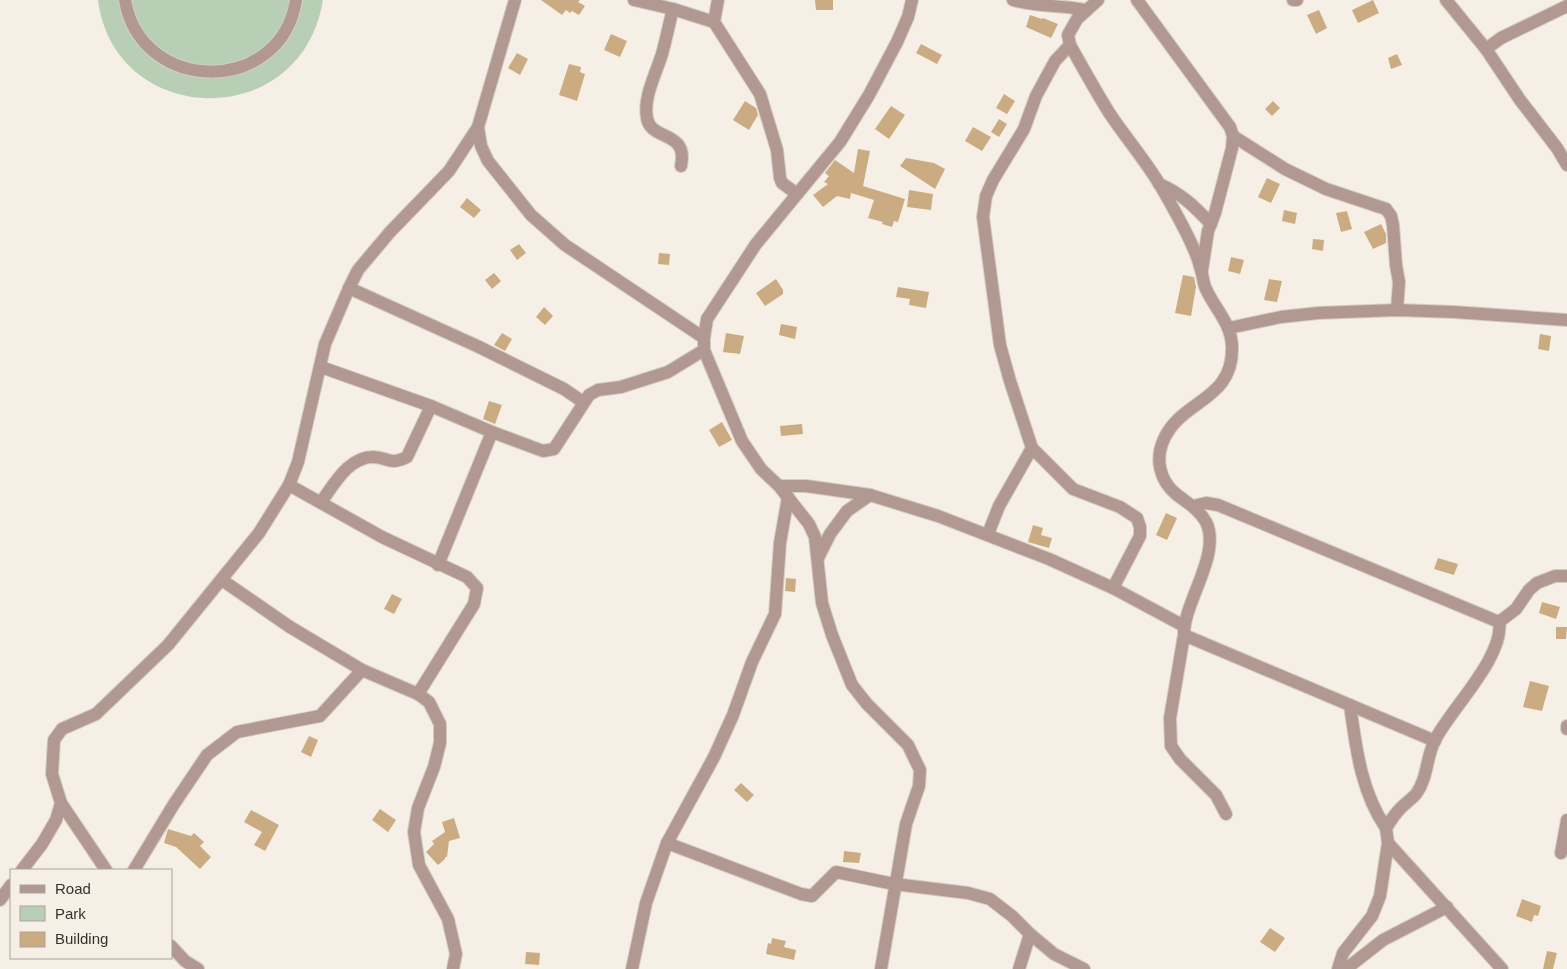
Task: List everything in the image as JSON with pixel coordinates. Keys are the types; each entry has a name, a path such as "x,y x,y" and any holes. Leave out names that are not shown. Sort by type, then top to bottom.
{"street":[{"path":"125,0 134,29 152,50 163,59 182,68 215,73 241,68 269,50 282,36 289,24 296,0"},
{"path":"105,869 61,803 52,774 54,740 62,729 96,714 168,645 260,533 289,485 298,462 325,344 349,288 358,270 390,232 448,171 478,127 515,0"},
{"path":"634,0 673,9 714,22 760,94 777,150 780,178 782,183 797,194"},
{"path":"714,22 718,0"},
{"path":"881,969 894,884 906,824 919,786 920,770 908,745 866,704 852,685 832,635 822,603 815,537 809,524 779,486 761,469 742,441 704,344 707,319 756,244 840,142 869,95 897,42 908,17 912,0"},
{"path":"1013,0 1024,3 1078,6 1098,0"},
{"path":"1137,0 1230,127 1233,136 1230,157 1208,231 1202,272"},
{"path":"1446,0 1486,49 1520,100 1557,148 1567,165"},
{"path":"1078,6 1077,19 1068,35 1070,45 1111,115 1159,184 1192,245 1202,272 1204,286 1230,328 1232,347 1229,372 1217,390 1198,403 1170,428 1163,440 1158,460 1162,478 1174,492 1193,506 1206,522 1209,535 1208,554 1184,631 1170,718 1172,746 1180,759 1216,795 1226,814"},
{"path":"1486,49 1501,38 1567,6"},
{"path":"673,9 662,56 652,82 646,110 650,127 678,145 682,150 681,166"},
{"path":"1070,45 1055,61 1036,96 1024,129 993,180 986,196 983,217 1000,345 1032,448 1072,489 1120,507 1137,518 1140,536 1113,588"},
{"path":"478,127 482,146 488,161 531,215 565,245 704,344"},
{"path":"1233,136 1266,158 1310,181 1386,209 1391,216 1393,225 1399,282 1397,310"},
{"path":"1159,184 1174,190 1186,198 1211,224"},
{"path":"349,288 477,346 564,389 583,402"},
{"path":"1230,328 1281,317 1318,313 1397,310 1567,320"},
{"path":"321,367 431,406 492,432 544,451 554,449 589,395 598,390 621,387 668,372 704,344"},
{"path":"321,502 345,470 356,461 372,457 391,462 406,457 431,406"},
{"path":"438,565 492,432"},
{"path":"988,534 999,506 1032,448"},
{"path":"289,485 382,537 467,577 477,588 474,604 418,694"},
{"path":"779,486 806,486 870,495 988,534 1050,559 1113,588 1184,631 1434,741"},
{"path":"818,558 830,534 848,511 870,495"},
{"path":"632,969 646,903 667,844 714,757 733,715 752,662 775,614 780,543 788,497"},
{"path":"1193,506 1206,503 1218,505 1499,622"},
{"path":"1499,622 1516,609 1528,590 1537,583 1555,576 1567,576"},
{"path":"222,580 290,627 362,670 418,694 429,702 435,711 440,724 440,743 434,767 418,808 414,832 419,864 448,919 456,954 454,969"},
{"path":"1386,828 1398,811 1416,794 1424,778 1434,741 1480,674 1498,639 1499,622"},
{"path":"135,869 174,804 207,755 237,732 320,716 362,670"},
{"path":"1338,969 1343,953 1372,916 1380,896 1388,843 1386,828 1376,813 1359,765 1350,705"},
{"path":"23,869 42,844 56,820 61,803"},
{"path":"1561,852 1567,820"},
{"path":"1388,843 1502,969"},
{"path":"667,844 801,894 812,896 836,872 894,884 968,893 990,899 1054,954 1084,969"},
{"path":"0,900 10,886"},
{"path":"1346,969 1383,940 1447,907"},
{"path":"1019,969 1030,934"},
{"path":"172,947 185,961 198,969"}],"green space":[{"path":"98,0 323,0 308,44 281,75 246,93 208,98 170,92 137,73 111,42"}],"building":[{"path":"541,0 580,0 578,2 585,6 579,15 566,10 562,15"},
{"path":"815,0 833,0 833,10 816,10"},
{"path":"1373,0 1379,13 1358,23 1352,10"},
{"path":"1319,10 1327,28 1316,34 1307,15"},
{"path":"1030,15 1058,24 1051,38 1026,27"},
{"path":"611,34 627,41 620,57 604,50"},
{"path":"921,44 942,55 937,64 916,53"},
{"path":"517,53 528,59 520,75 508,68"},
{"path":"1397,54 1402,65 1391,69 1388,58"},
{"path":"569,64 581,67 580,72 585,74 577,101 559,95"},
{"path":"1004,94 1015,101 1007,114 996,108"},
{"path":"745,101 756,108 758,115 749,130 733,120"},
{"path":"1273,101 1280,108 1272,116 1265,109"},
{"path":"891,106 905,115 889,139 875,129"},
{"path":"999,119 1007,124 999,137 991,132"},
{"path":"973,127 991,137 982,151 965,141"},
{"path":"858,149 870,151 863,186 905,199 898,222 894,221 892,227 882,224 883,222 868,218 874,200 851,193 850,199 837,196 823,207 813,195 828,184 824,182 829,176 825,173 835,160 854,173"},
{"path":"906,158 934,163 945,169 935,189 900,166"},
{"path":"1267,178 1280,184 1271,203 1258,197"},
{"path":"909,190 933,194 931,210 907,207"},
{"path":"467,198 481,210 474,218 460,207"},
{"path":"1284,210 1297,213 1295,224 1282,221"},
{"path":"1347,211 1352,229 1341,232 1336,213"},
{"path":"1381,224 1386,234 1386,243 1373,249 1364,232"},
{"path":"1313,239 1324,240 1323,251 1312,249"},
{"path":"519,244 526,253 517,260 510,250"},
{"path":"659,253 670,254 669,265 658,264"},
{"path":"1231,257 1244,260 1240,274 1228,271"},
{"path":"494,273 501,281 492,289 485,280"},
{"path":"1183,275 1194,277 1196,287 1191,316 1175,313"},
{"path":"776,279 783,290 783,294 765,306 756,293"},
{"path":"1269,279 1282,281 1277,302 1264,300"},
{"path":"898,287 929,292 926,308 909,305 910,299 896,297"},
{"path":"544,307 553,316 545,325 536,317"},
{"path":"781,324 797,327 795,339 779,335"},
{"path":"502,333 512,339 505,351 494,345"},
{"path":"726,333 744,336 740,354 723,352"},
{"path":"1540,334 1551,336 1549,351 1538,349"},
{"path":"489,401 502,405 495,424 483,419"},
{"path":"722,422 732,440 719,447 709,430"},
{"path":"802,424 803,434 781,436 780,426"},
{"path":"1166,513 1177,518 1167,540 1156,535"},
{"path":"1033,525 1043,528 1041,535 1052,538 1049,548 1028,542"},
{"path":"1438,558 1458,564 1454,575 1434,569"},
{"path":"786,578 796,579 795,592 785,591"},
{"path":"392,594 402,599 394,614 384,609"},
{"path":"1542,602 1560,607 1556,619 1539,613"},
{"path":"1556,627 1567,627 1566,639 1556,639"},
{"path":"1530,681 1549,686 1542,711 1523,707"},
{"path":"309,736 318,740 311,757 301,752"},
{"path":"741,783 754,795 747,802 734,790"},
{"path":"380,809 396,820 388,832 372,820"},
{"path":"251,810 279,825 265,851 254,845 262,832 244,822"},
{"path":"454,818 460,838 449,841 447,857 438,865 426,852 434,844 432,841 445,832 442,822"},
{"path":"168,829 191,836 194,833 204,842 200,846 211,857 200,869 176,847 164,843"},
{"path":"844,851 861,853 859,863 843,862"},
{"path":"1522,899 1541,906 1538,916 1534,915 1532,922 1516,916"},
{"path":"1270,928 1285,938 1275,952 1260,942"},
{"path":"772,938 786,941 784,947 796,950 794,960 766,954 768,943 771,944"},
{"path":"1547,951 1557,953 1553,969 1543,969"},
{"path":"526,952 540,953 539,965 525,964"}]}
